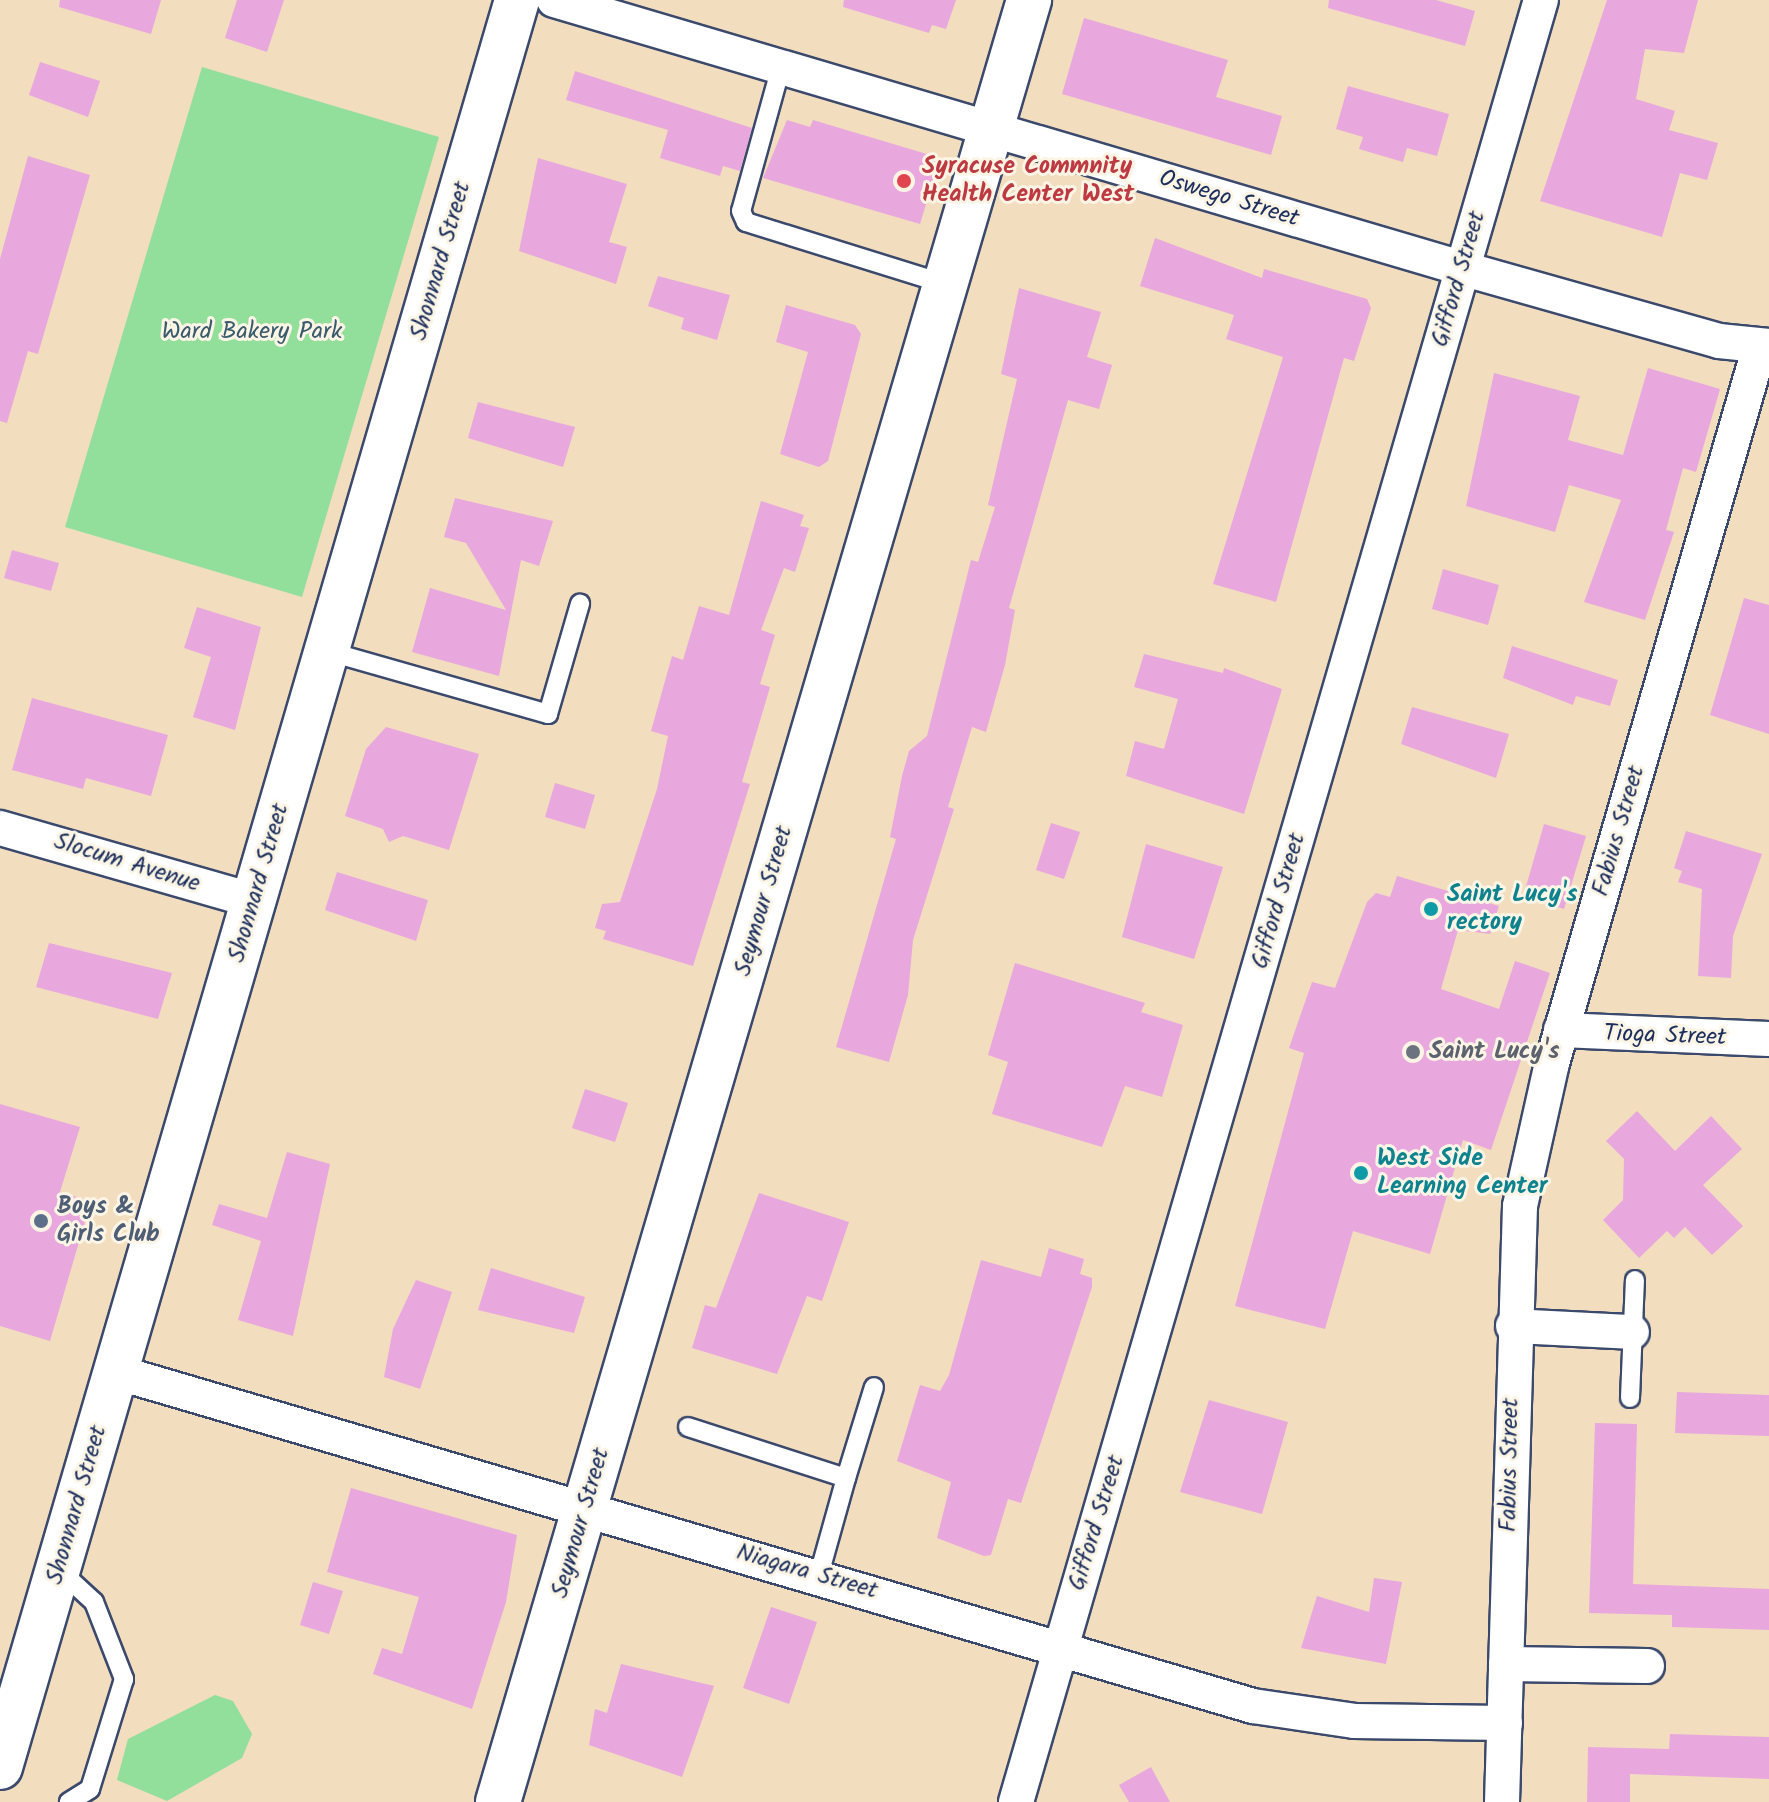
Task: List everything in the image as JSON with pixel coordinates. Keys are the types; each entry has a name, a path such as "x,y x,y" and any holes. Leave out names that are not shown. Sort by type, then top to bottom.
{"street":[{"name":"Shonnard Street","path":"0,1767 517,0"},
{"name":"Oswego Street","path":"554,0 1461,268 1719,341 1764,346"},
{"name":"Seymour Street","path":"498,1802 1029,0"},
{"name":"Gifford Street","path":"1016,1802 1541,0"},
{"name":"Fabius Street","path":"1502,1802 1513,1326 1520,1206 1561,1030 1764,346"},
{"name":"Slocum Avenue","path":"0,828 254,901"},
{"name":"Tioga Street","path":"1561,1030 1769,1039"},
{"path":"1513,1326 1632,1332"},
{"name":"Niagara Street","path":"116,1372 586,1506 1253,1706 1354,1721 1505,1723"},
{"path":"1506,1664 1647,1666"}],"lane":[{"path":"781,67 741,211 746,222 945,284"},
{"path":"327,651 548,714 580,604"},
{"path":"1630,1398 1635,1280"},
{"path":"819,1575 874,1387"},
{"path":"688,1427 846,1478"},
{"path":"58,1569 94,1602 124,1679 90,1789 69,1802"}],"green space":[{"name":"Ward Bakery Park","path":"202,67 439,137 302,597 65,527"},
{"path":"215,1695 233,1701 252,1734 242,1758 167,1801 117,1780 128,1739"}],"building":[{"path":"60,0 161,0 151,34 59,7"},
{"path":"237,0 284,0 267,52 225,38"},
{"path":"844,0 956,0 946,29 932,25 929,33 843,7"},
{"path":"1329,0 1436,0 1475,11 1465,46 1328,8"},
{"path":"1607,0 1698,0 1684,53 1645,49 1636,99 1675,111 1669,130 1718,143 1707,180 1680,173 1662,237 1540,201"},
{"path":"1084,18 1228,60 1216,97 1282,116 1271,155 1062,94"},
{"path":"40,62 100,81 88,117 29,95"},
{"path":"575,71 752,128 740,171 723,166 720,176 660,158 668,130 566,100"},
{"path":"1348,86 1449,114 1437,156 1407,148 1403,162 1359,149 1363,137 1336,129"},
{"path":"787,120 810,127 813,120 940,158 920,224 763,178"},
{"path":"28,156 90,175 38,354 28,351 7,423 0,421 0,259"},
{"path":"538,158 627,184 609,242 627,247 616,284 519,251"},
{"path":"1155,238 1262,278 1264,269 1367,299 1371,308 1354,361 1344,358 1276,602 1213,584 1283,357 1226,339 1234,315 1140,286"},
{"path":"658,276 730,295 717,340 681,329 684,318 648,306"},
{"path":"1019,288 1101,312 1087,357 1112,365 1099,409 1068,400 1009,608 1015,610 1005,665 986,732 972,727 948,807 954,809 913,940 908,995 889,1062 836,1047 896,839 890,837 909,751 927,736 971,560 978,562 995,507 988,505 1017,379 1001,374"},
{"path":"786,305 855,325 861,334 828,461 819,467 780,454 808,352 776,342"},
{"path":"1648,368 1720,389 1696,472 1683,468 1666,530 1674,532 1645,620 1584,602 1621,500 1569,485 1555,532 1466,506 1494,373 1580,396 1568,440 1623,455"},
{"path":"478,402 575,427 563,467 468,438"},
{"path":"455,498 553,521 539,566 521,560 499,676 412,652 430,588 506,610 466,543 444,537"},
{"path":"761,501 804,515 800,526 809,528 795,572 784,568 761,630 775,635 760,684 770,687 742,782 750,784 693,966 603,939 606,931 595,928 602,904 620,902 657,789 668,736 651,731 672,656 683,660 699,606 729,615"},
{"path":"12,550 59,563 51,591 4,578"},
{"path":"1443,569 1499,585 1488,625 1432,609"},
{"path":"1744,598 1769,605 1769,734 1710,715"},
{"path":"197,607 261,627 235,730 193,717 211,657 184,648"},
{"path":"1512,646 1618,680 1610,706 1576,696 1573,705 1503,678"},
{"path":"1144,654 1223,673 1224,668 1282,689 1244,814 1126,776 1135,741 1164,749 1178,699 1134,687"},
{"path":"32,698 168,735 151,796 86,778 83,789 12,770"},
{"path":"1412,707 1509,734 1496,778 1401,744"},
{"path":"386,727 479,754 449,850 403,836 389,842 383,829 345,816 366,749"},
{"path":"555,783 595,795 585,829 545,817"},
{"path":"1051,823 1080,832 1064,879 1036,870"},
{"path":"1544,824 1586,836 1564,909 1523,897"},
{"path":"1686,831 1762,854 1733,936 1731,978 1698,976 1702,889 1678,882 1682,871 1674,868"},
{"path":"1146,844 1223,867 1194,959 1122,937"},
{"path":"337,872 428,900 416,941 325,910"},
{"path":"1397,876 1499,906 1490,934 1458,930 1441,989 1499,1009 1515,961 1550,973 1491,1150 1463,1140 1430,1254 1353,1231 1325,1329 1235,1306 1304,1053 1289,1048 1312,982 1335,988 1367,902 1376,893 1390,897"},
{"path":"49,943 172,973 158,1019 36,987"},
{"path":"1015,963 1145,1003 1141,1012 1183,1025 1162,1097 1125,1086 1102,1147 992,1114 1008,1062 988,1055"},
{"path":"585,1089 628,1103 615,1142 572,1128"},
{"path":"0,1104 80,1127 60,1192 91,1201 50,1341 0,1326"},
{"path":"1637,1111 1675,1151 1711,1116 1742,1149 1703,1185 1743,1226 1712,1255 1685,1227 1674,1238 1667,1231 1639,1258 1603,1220 1623,1200 1624,1159 1606,1141"},
{"path":"287,1152 330,1164 293,1336 238,1320 261,1241 212,1225 219,1204 267,1218"},
{"path":"759,1193 849,1222 822,1301 807,1296 777,1374 692,1348 705,1305 716,1308"},
{"path":"1049,1248 1084,1259 1080,1274 1092,1278 1092,1287 1021,1503 1008,1499 991,1555 984,1556 937,1538 951,1482 897,1461 920,1385 940,1391 949,1375 981,1260 1041,1277"},
{"path":"491,1268 585,1297 574,1333 478,1310"},
{"path":"416,1280 452,1292 420,1389 384,1377 393,1329"},
{"path":"1677,1392 1769,1395 1769,1436 1675,1433"},
{"path":"1209,1400 1288,1422 1262,1514 1180,1492"},
{"path":"1595,1423 1637,1424 1633,1584 1769,1589 1769,1630 1672,1627 1672,1615 1589,1613"},
{"path":"351,1488 517,1535 506,1602 472,1709 373,1674 382,1648 402,1654 419,1597 327,1572"},
{"path":"1374,1578 1402,1582 1386,1664 1301,1648 1317,1596 1369,1612"},
{"path":"313,1582 343,1591 329,1634 300,1625"},
{"path":"771,1607 817,1622 789,1704 743,1688"},
{"path":"621,1664 714,1686 682,1777 589,1745 595,1709 607,1713"},
{"path":"1670,1734 1769,1737 1769,1779 1630,1774 1630,1802 1587,1802 1588,1747 1669,1749"},
{"path":"1151,1767 1170,1802 1129,1802 1119,1785"}],"place":[{"name":"Syracuse Commnity Health Center West","path":"904,181"},
{"name":"Saint Lucy's rectory","path":"1431,909"},
{"name":"Saint Lucy's","path":"1413,1052"},
{"name":"West Side Learning Center","path":"1361,1173"},
{"name":"Boys & Girls Club","path":"41,1221"}]}
